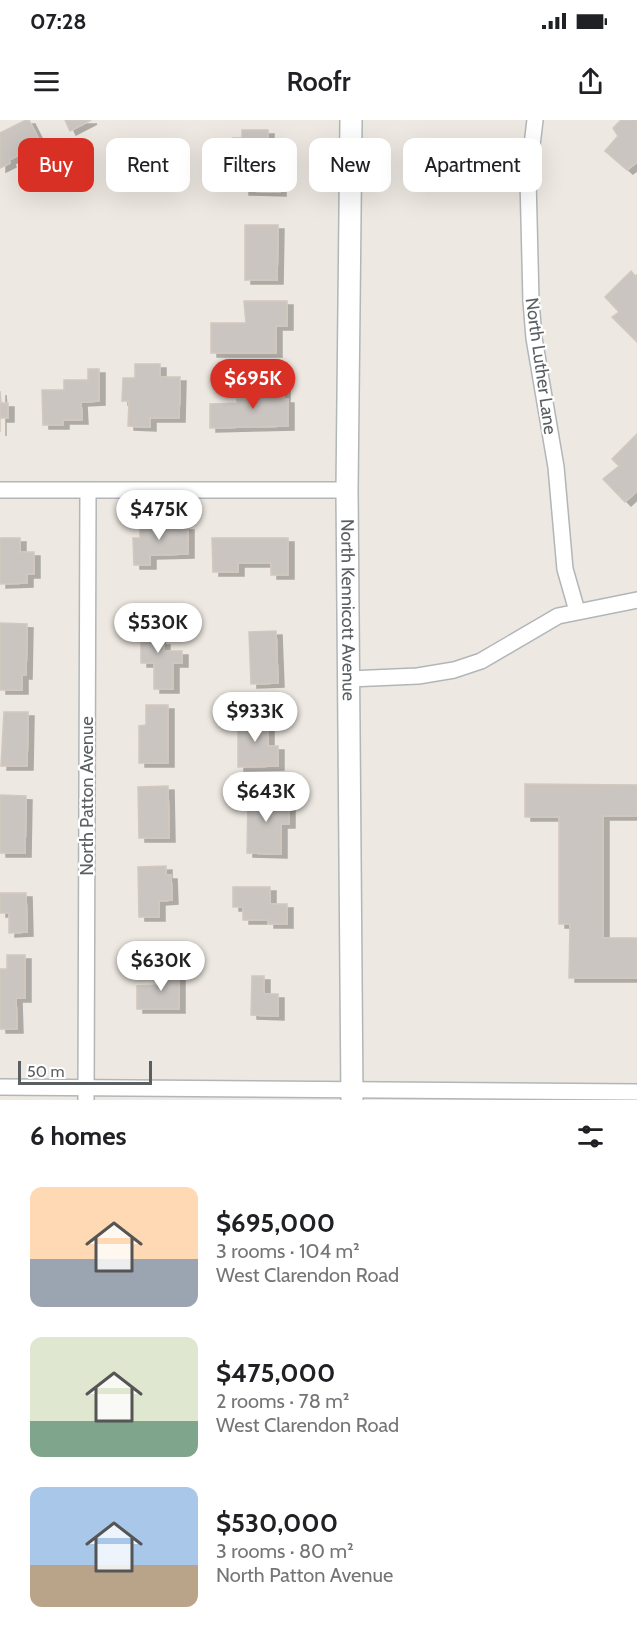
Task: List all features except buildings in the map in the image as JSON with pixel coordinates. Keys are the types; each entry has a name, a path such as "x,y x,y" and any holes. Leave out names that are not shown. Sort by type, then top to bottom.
{"street":[{"name":"North Kennicott Avenue","path":"351,120 347,490 352,1095"},
{"name":"North Luther Lane","path":"535,120 528,191 534,338 556,466 565,569 577,611"},
{"path":"0,490 347,490"},
{"name":"North Patton Avenue","path":"86,1094 88,491"},
{"path":"349,679 418,676 454,670 481,661 558,616 637,600"},
{"path":"0,1087 86,1094 618,1096 637,1092"}]}
